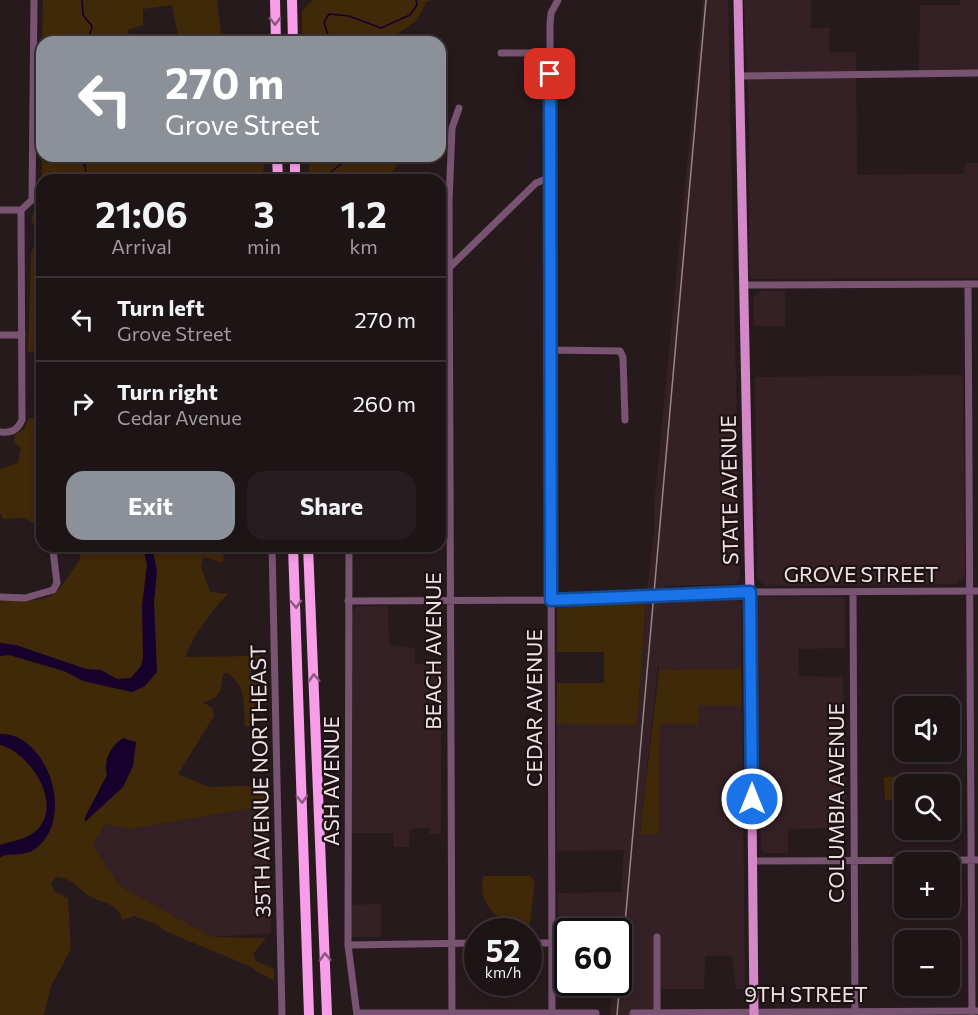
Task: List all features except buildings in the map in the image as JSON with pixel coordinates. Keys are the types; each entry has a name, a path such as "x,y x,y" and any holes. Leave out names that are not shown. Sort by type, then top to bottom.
{"highway":[{"path":"275,0 276,36"},
{"path":"292,0 293,36"},
{"path":"293,552 309,1015"},
{"path":"308,552 327,1015"}],"main road":[{"name":"STATE AVENUE","path":"738,0 750,592 754,1014"}],"street":[{"path":"0,210 21,210 32,200 34,0"},
{"name":"CEDAR AVENUE","path":"552,1014 550,24 554,2"},
{"path":"501,53 550,53"},
{"path":"740,76 978,73"},
{"name":"BEACH AVENUE","path":"452,1013 450,248 452,128 459,108"},
{"path":"450,267 536,183 551,177"},
{"path":"0,432 10,433 18,429 22,420 21,210"},
{"path":"450,248 462,255"},
{"path":"968,284 969,591 975,860 974,1012"},
{"path":"744,285 978,284"},
{"path":"0,335 22,335"},
{"path":"550,350 620,351 623,357 625,420"},
{"path":"0,597 24,598 53,590 57,583 53,552"},
{"name":"35TH AVENUE NORTHEAST","path":"272,552 282,1015"},
{"name":"ASH AVENUE","path":"349,552 348,945 357,1014"},
{"name":"GROVE STREET","path":"348,601 551,600 750,592 978,591"},
{"name":"COLUMBIA AVENUE","path":"853,592 855,1013"},
{"path":"753,861 975,860"},
{"path":"657,937 657,1014"},
{"path":"348,945 464,942"},
{"path":"542,943 551,943"},
{"name":"9TH STREET","path":"633,1013 974,1012"},
{"path":"357,1014 596,1013"}],"shaded area":[{"path":"43,0 217,0 221,36 178,36 172,5 143,9 143,25 127,30 130,36 42,36"},
{"path":"312,0 436,0 427,1 416,21 394,36 302,36 302,11"},
{"path":"703,0 728,0 740,580 735,584 665,586 658,601 736,598 741,603 741,669 659,670 658,663 640,834 659,834 660,724 698,724 700,705 742,705 745,989 736,989 732,956 705,956 704,989 655,989 654,1015 610,1015 612,996 632,996 632,918 558,918 558,893 621,892 624,850 557,851 557,724 637,724 647,591 654,533 654,507"},
{"path":"744,0 811,0 811,28 829,28 829,52 856,52 857,175 964,174 965,163 978,163 978,278 753,279 749,275 749,120"},
{"path":"960,0 978,0 978,71 919,72 920,5 960,5"},
{"path":"42,162 264,162 263,174 42,174"},
{"path":"309,162 397,162 397,166 390,174 309,174"},
{"path":"36,205 36,229 31,219"},
{"path":"36,239 36,351 28,352 31,254"},
{"path":"760,291 785,291 785,326 754,326 754,297"},
{"path":"963,375 965,575 956,584 765,586 757,578 755,377"},
{"path":"29,418 34,419 36,427 36,522 32,523 25,518 3,519 0,513 0,469 18,463 21,448 14,442 15,435 24,429"},
{"path":"78,552 224,552 223,563 204,557 201,567 210,592 229,594 204,623 186,657 260,656 261,664 252,664 251,673 264,677 267,699 255,699 254,726 245,726 241,690 234,678 228,673 223,674 222,685 217,696 203,702 212,708 214,716 178,774 208,787 248,786 269,792 269,805 131,829 105,824 93,846 120,886 212,937 266,938 253,954 256,961 274,969 274,981 247,965 167,932 154,923 134,916 122,920 118,910 111,905 93,898 67,879 56,877 51,884 55,892 68,898 71,949 51,986 44,1015 0,1015 0,600 32,600 50,596 63,584 81,557"},
{"path":"144,552 153,552 157,571 154,602 157,672 145,686 132,692 83,681 64,671 9,655 0,656 0,643 16,645 86,669 101,670 117,679 131,678 141,666 143,658 142,606 147,565"},
{"path":"755,597 845,597 845,648 798,649 799,676 843,677 847,828 788,829 788,853 765,853 761,850"},
{"path":"646,600 637,725 557,724 557,683 604,683 604,652 557,652 557,608"},
{"path":"357,606 388,606 389,645 415,648 415,664 441,664 441,834 429,834 429,828 409,829 409,847 394,847 393,833 351,833 351,612"},
{"path":"741,669 742,705 700,705 698,724 660,724 659,834 640,834 659,670"},
{"path":"0,734 17,737 31,747 43,762 51,780 55,799 54,818 47,835 35,849 27,853 0,857 0,845 25,838 38,829 45,818 47,805 45,792 39,780 22,757 0,745"},
{"path":"123,738 136,742 133,766 123,787 85,822 85,817 107,775 106,764 109,754"},
{"path":"884,777 894,777 894,800 885,800"},
{"path":"269,805 271,933 212,937 120,886 93,846 104,824 131,829"},
{"path":"484,876 530,876 535,882 530,918 500,918 487,905 482,886"},
{"path":"381,904 381,937 351,937 350,905"}],"waterway":[{"path":"82,0 83,15 92,26 90,34 86,36"},
{"path":"328,36 324,22 329,14 349,16 381,28 410,15 417,5 416,0"},
{"path":"82,162 86,174"},
{"path":"328,174 344,162"}],"railway":[{"path":"617,1015 706,0"}],"route":[{"path":"550,74 551,600 750,592 752,799"}]}
